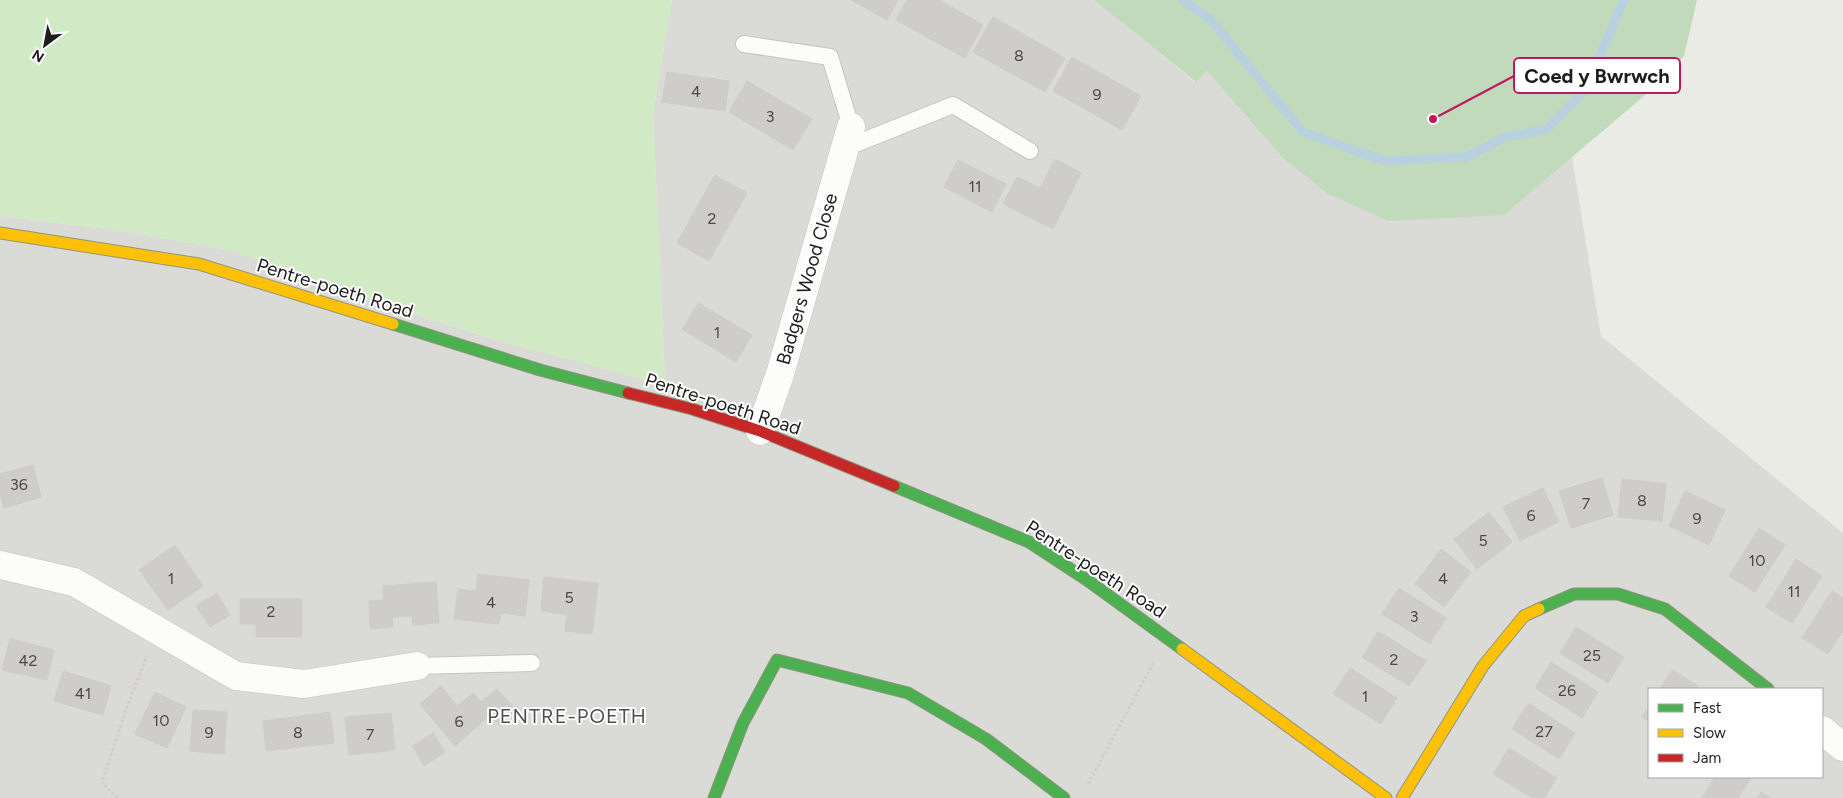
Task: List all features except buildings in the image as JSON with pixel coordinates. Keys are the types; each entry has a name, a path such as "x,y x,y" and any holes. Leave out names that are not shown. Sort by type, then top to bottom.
{"street":[{"name":"Badgers Wood Close","path":"760,431 780,374 847,138"},
{"name":"Pentre-poeth Road","path":"0,233 199,264 540,370 692,409 760,431 1030,542 1167,638 1386,798"},
{"path":"0,566 74,582 134,615 236,676 304,684 417,666"},
{"path":"1402,798 1483,666 1524,616 1574,594 1618,594 1665,609 1767,688"},
{"path":"714,798 744,723 777,660 908,694 986,739 1064,798"},
{"path":"1823,731 1843,747"}],"lane":[{"path":"744,44 830,57 847,138 953,105 1030,151"},
{"path":"417,666 532,663"}],"path":[{"path":"117,798 102,783 126,708 157,629"},
{"path":"1085,790 1167,638"}],"shaded area":[{"path":"672,0 1094,0 1195,82 1207,71 1282,157 1503,215 1572,157 1601,336 1843,533 1843,798 0,798 0,216 123,231 235,251 298,277 496,340 665,384 653,113"}],"green space":[{"path":"0,0 672,0 653,113 665,385 496,340 298,277 235,251 123,231 0,216"},
{"path":"1094,0 1697,0 1684,56 1664,79 1504,215 1388,221 1327,193 1282,157 1207,71 1196,82"}],"waterway":[{"path":"1183,0 1211,20 1303,132 1385,161 1467,157 1505,137 1547,129 1585,90 1624,0"}],"traffic: fast":[{"path":"393,324 540,370 628,393"},
{"path":"894,486 1029,542 1087,580 1182,649"},
{"path":"1539,609 1574,594 1618,594 1665,609 1767,688"},
{"path":"714,798 743,723 777,660 908,693 986,739 1064,798"}],"traffic: slow":[{"path":"0,233 199,264 393,324"},
{"path":"1402,798 1483,666 1524,616 1539,609"},
{"path":"1182,649 1386,798"}],"traffic: jam":[{"path":"628,393 692,409 760,431 894,486"}],"place":[{"name":"Coed y Bwrwch","path":"1433,119"}],"district":[{"name":"PENTRE-POETH","path":"567,716"}]}
